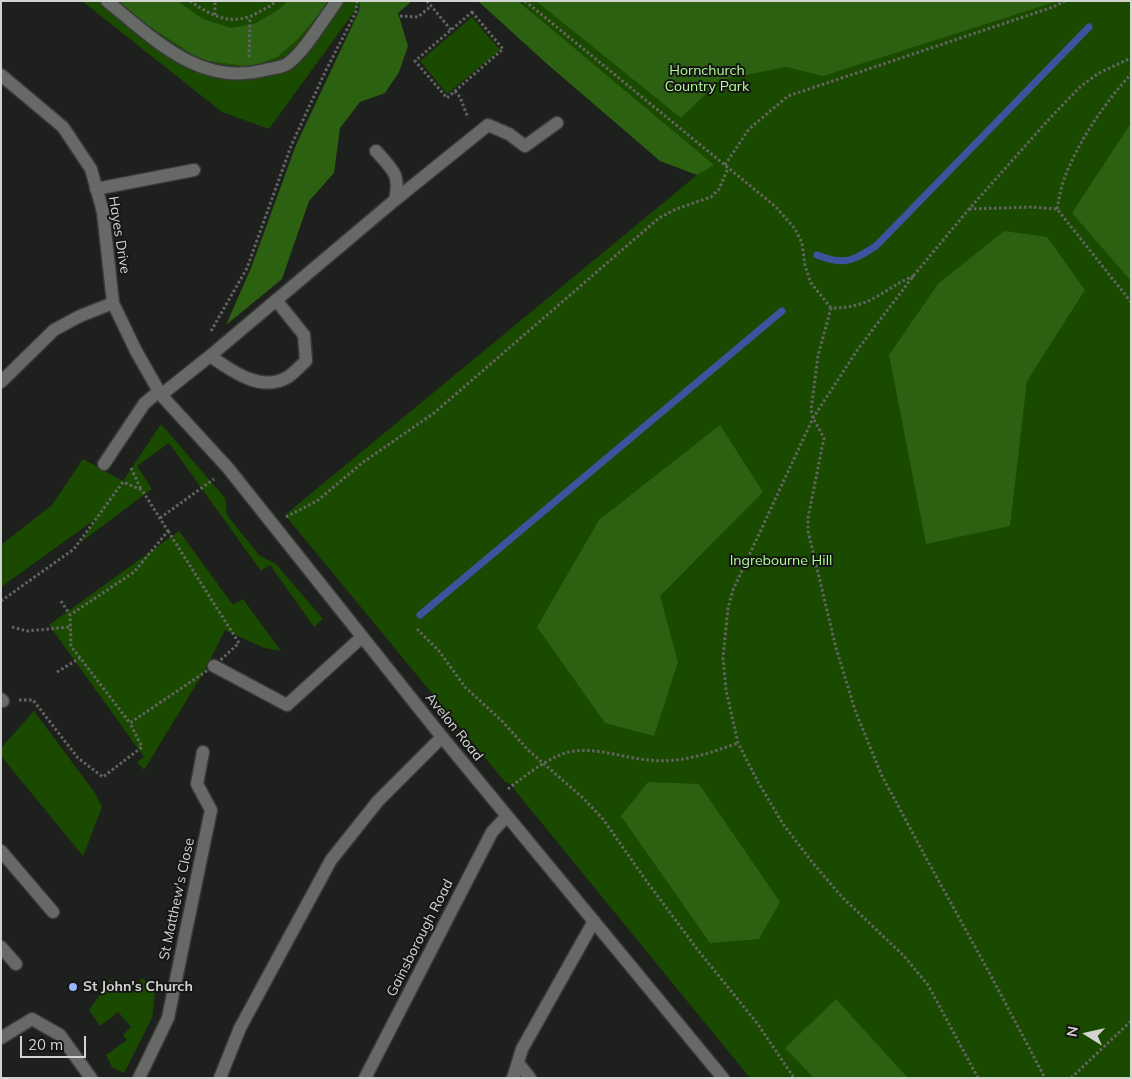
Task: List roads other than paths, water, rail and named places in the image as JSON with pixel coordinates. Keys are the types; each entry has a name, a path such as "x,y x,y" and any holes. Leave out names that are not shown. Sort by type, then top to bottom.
{"street":[{"path":"108,1 170,52 202,68 226,73 249,74 286,64 303,48 337,1"},
{"name":"Hayes Drive","path":"1,75 62,127 91,169 103,212 113,303 136,351 160,393"},
{"path":"104,464 144,404 210,356 395,200 488,125 509,134 525,146 557,123"},
{"path":"376,151 396,173 398,188 395,200"},
{"path":"96,188 194,170"},
{"path":"210,356 231,371 254,381 271,384 288,377 306,361 304,335 276,300"},
{"path":"1,382 54,330 80,316 113,303"},
{"name":"Avelon Road","path":"160,393 228,468 442,737 723,1078"},
{"path":"214,666 287,705 362,637"},
{"path":"220,1078 240,1028 331,860 378,801 442,737"},
{"name":"St Matthew's Close","path":"139,1078 168,1018 211,810 197,784 203,752"},
{"name":"Gainsborough Road","path":"365,1078 488,838 507,816"},
{"path":"1,851 53,912"},
{"path":"513,1078 522,1049 594,921"},
{"path":"1,947 16,964"},
{"path":"1,1038 32,1019 60,1035 90,1078"},
{"path":"518,1064 530,1078"}],"waterway":[{"path":"817,255 842,261 861,255 876,246 1089,27"},
{"path":"420,615 782,311"}],"place":[{"name":"St John's Church","path":"73,987"}],"park label":[{"name":"Hornchurch Country Park","path":"707,79"},
{"name":"Ingrebourne Hill","path":"781,561"}]}
